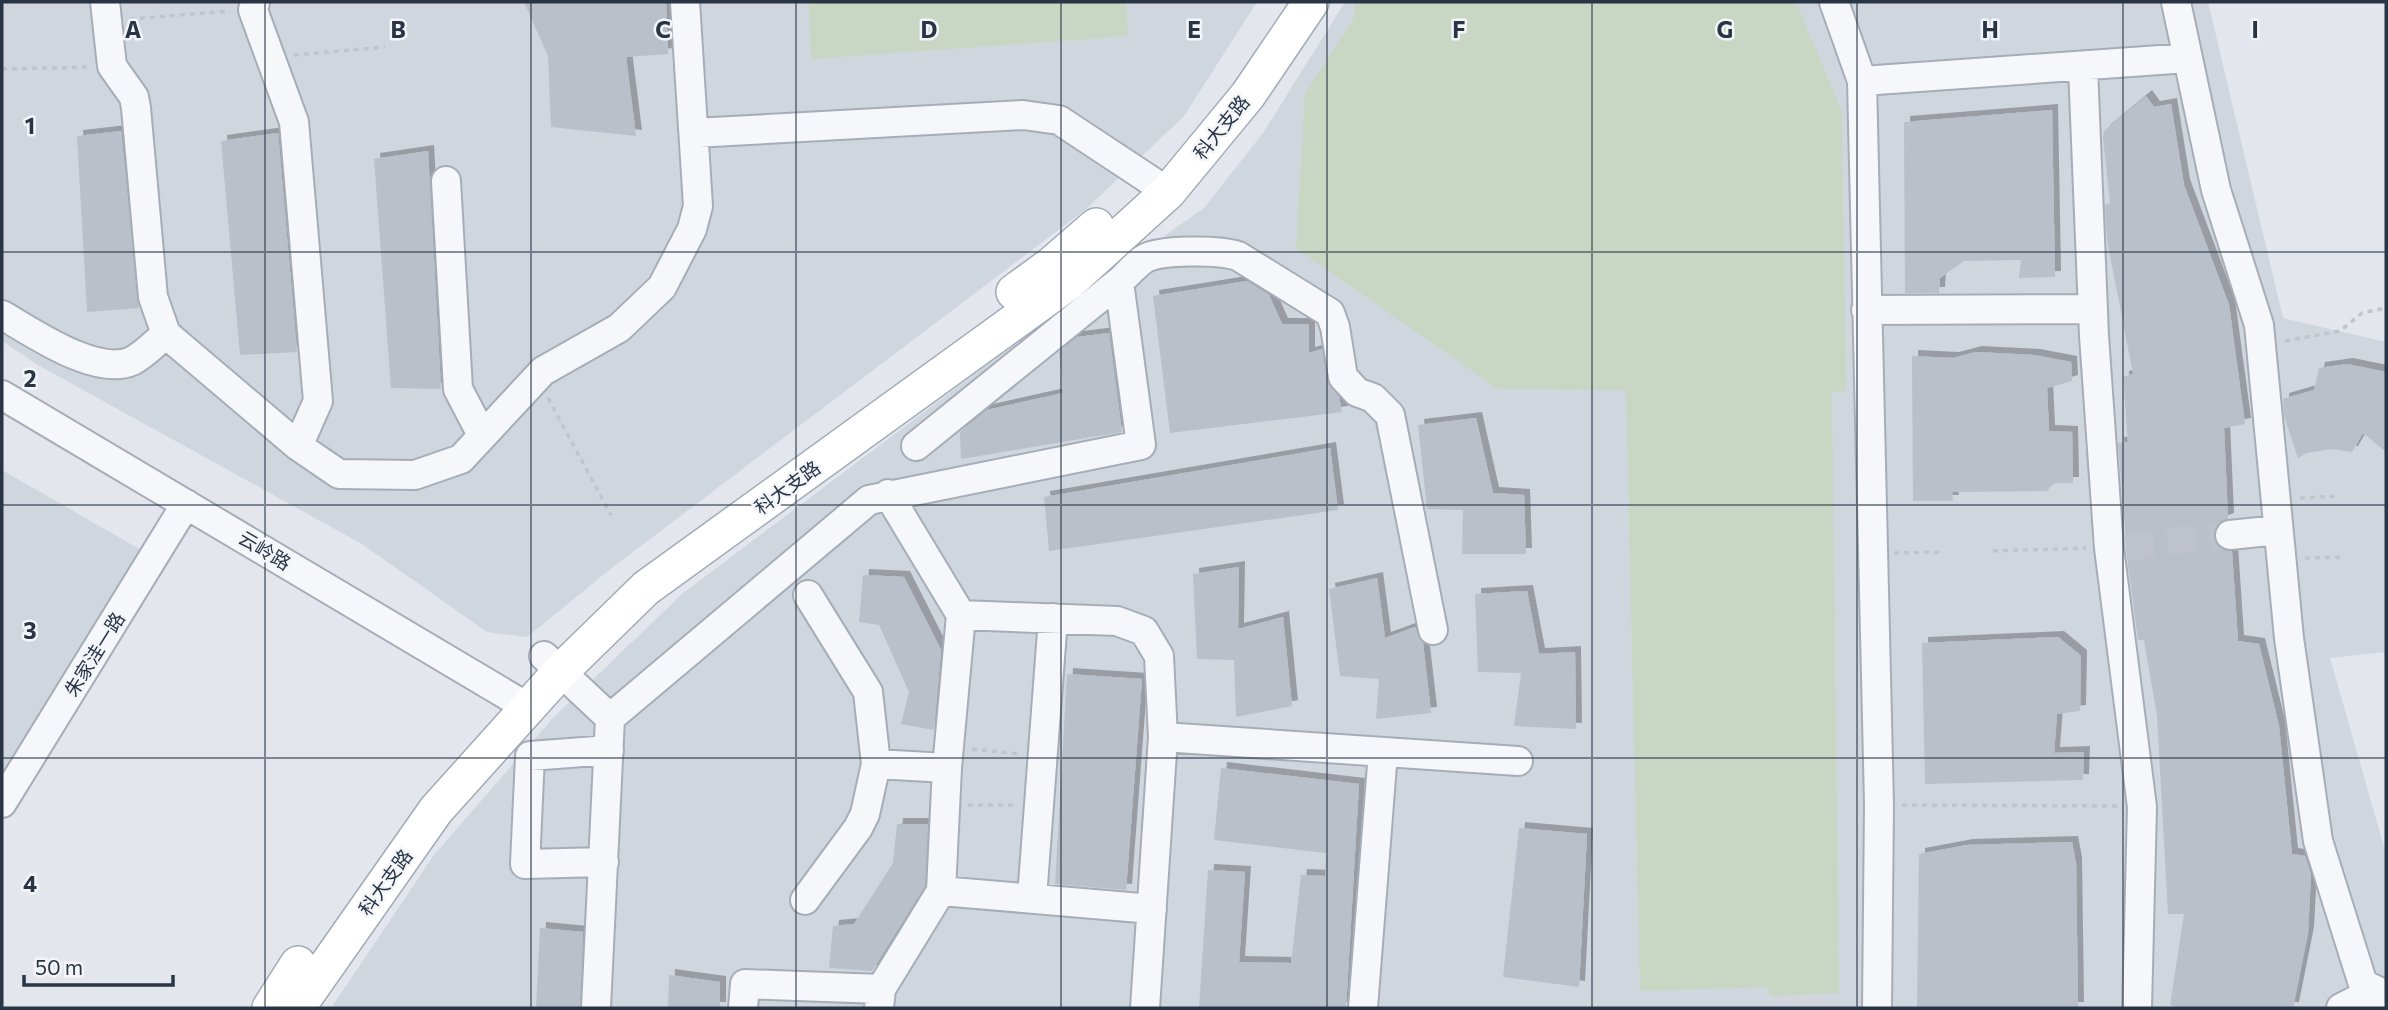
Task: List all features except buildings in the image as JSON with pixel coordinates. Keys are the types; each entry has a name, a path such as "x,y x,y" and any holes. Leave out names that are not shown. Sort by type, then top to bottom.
{"main road":[{"name":"科大支路","path":"1158,186 1284,2"},
{"name":"科大支路","path":"270,1008 422,791 518,701 634,568 1158,186 1248,94 1311,2"},
{"name":"科大支路","path":"297,1008 436,810 518,701"}],"street":[{"path":"106,11 112,66 134,97 153,297 166,334 298,446 339,474 415,475 461,459 543,371 619,328 662,287 692,229 698,206 685,2"},
{"path":"1834,2 1862,81 1879,804 1877,1008"},
{"path":"2176,2 2216,190 2259,325 2281,559 2318,841 2363,984 2383,995"},
{"path":"254,6 294,122 318,401 298,446"},
{"path":"1862,81 2083,68 2188,58"},
{"path":"2083,68 2093,309 2142,807 2137,1008"},
{"path":"694,134 1023,115 1059,120 1158,186"},
{"path":"446,181 458,389 482,435"},
{"path":"916,446 1144,259 1157,254 1226,251 1330,313 1335,327 1343,377 1357,392 1373,398 1390,415 1433,630"},
{"path":"596,1008 610,718 869,500 888,494 1141,445 1119,282"},
{"path":"1866,310 2093,309"},
{"path":"2,315 75,357 100,362 131,362 166,334"},
{"name":"云岭路","path":"2,395 518,701"},
{"path":"743,1008 745,984 880,999 940,891 948,757 961,615 888,494"},
{"name":"朱家洼一路","path":"2,803 186,504"},
{"path":"2230,535 2278,530"},
{"path":"805,900 858,828 865,814 876,764 868,692 808,595"},
{"path":"961,615 1117,621 1144,631 1159,656 1163,737 1145,1008"},
{"path":"1032,898 1053,618"},
{"path":"552,664 610,718"},
{"path":"1163,737 1518,761"},
{"path":"604,862 525,864 530,756 609,750"},
{"path":"1363,1008 1383,752"},
{"path":"876,764 948,757"},
{"path":"940,891 1152,909"},
{"path":"2341,1008 2383,995"}],"path":[{"path":"106,11 254,6"},
{"path":"271,58 385,47"},
{"path":"2,69 112,66"},
{"path":"2260,345 2340,331 2362,313 2386,308"},
{"path":"537,378 611,515"},
{"path":"2275,500 2340,496"},
{"path":"1993,551 2118,547"},
{"path":"1872,554 1941,552"},
{"path":"2281,559 2345,557"},
{"path":"948,757 1043,756"},
{"path":"1879,804 2142,807"},
{"path":"945,805 1039,806"}],"shaded area":[{"path":"2,2 1257,2 1184,116 1086,209 613,567 527,637 487,632 362,544 38,365 2,341"},
{"path":"1345,2 2208,2 2283,318 2386,342 2386,652 2330,658 2386,854 2386,1008 331,1008 434,855 552,719 682,594 1053,315 1204,208 1263,133"},
{"path":"2,470 141,550 2,788"}],"green space":[{"path":"809,2 1126,2 1128,36 811,59"},
{"path":"1354,2 1796,2 1842,112 1846,391 1832,392 1839,993 1770,996 1768,987 1640,991 1626,390 1498,389 1296,248 1305,94 1355,16"}],"tunnel":[{"path":"2126,546 2230,535"}]}
